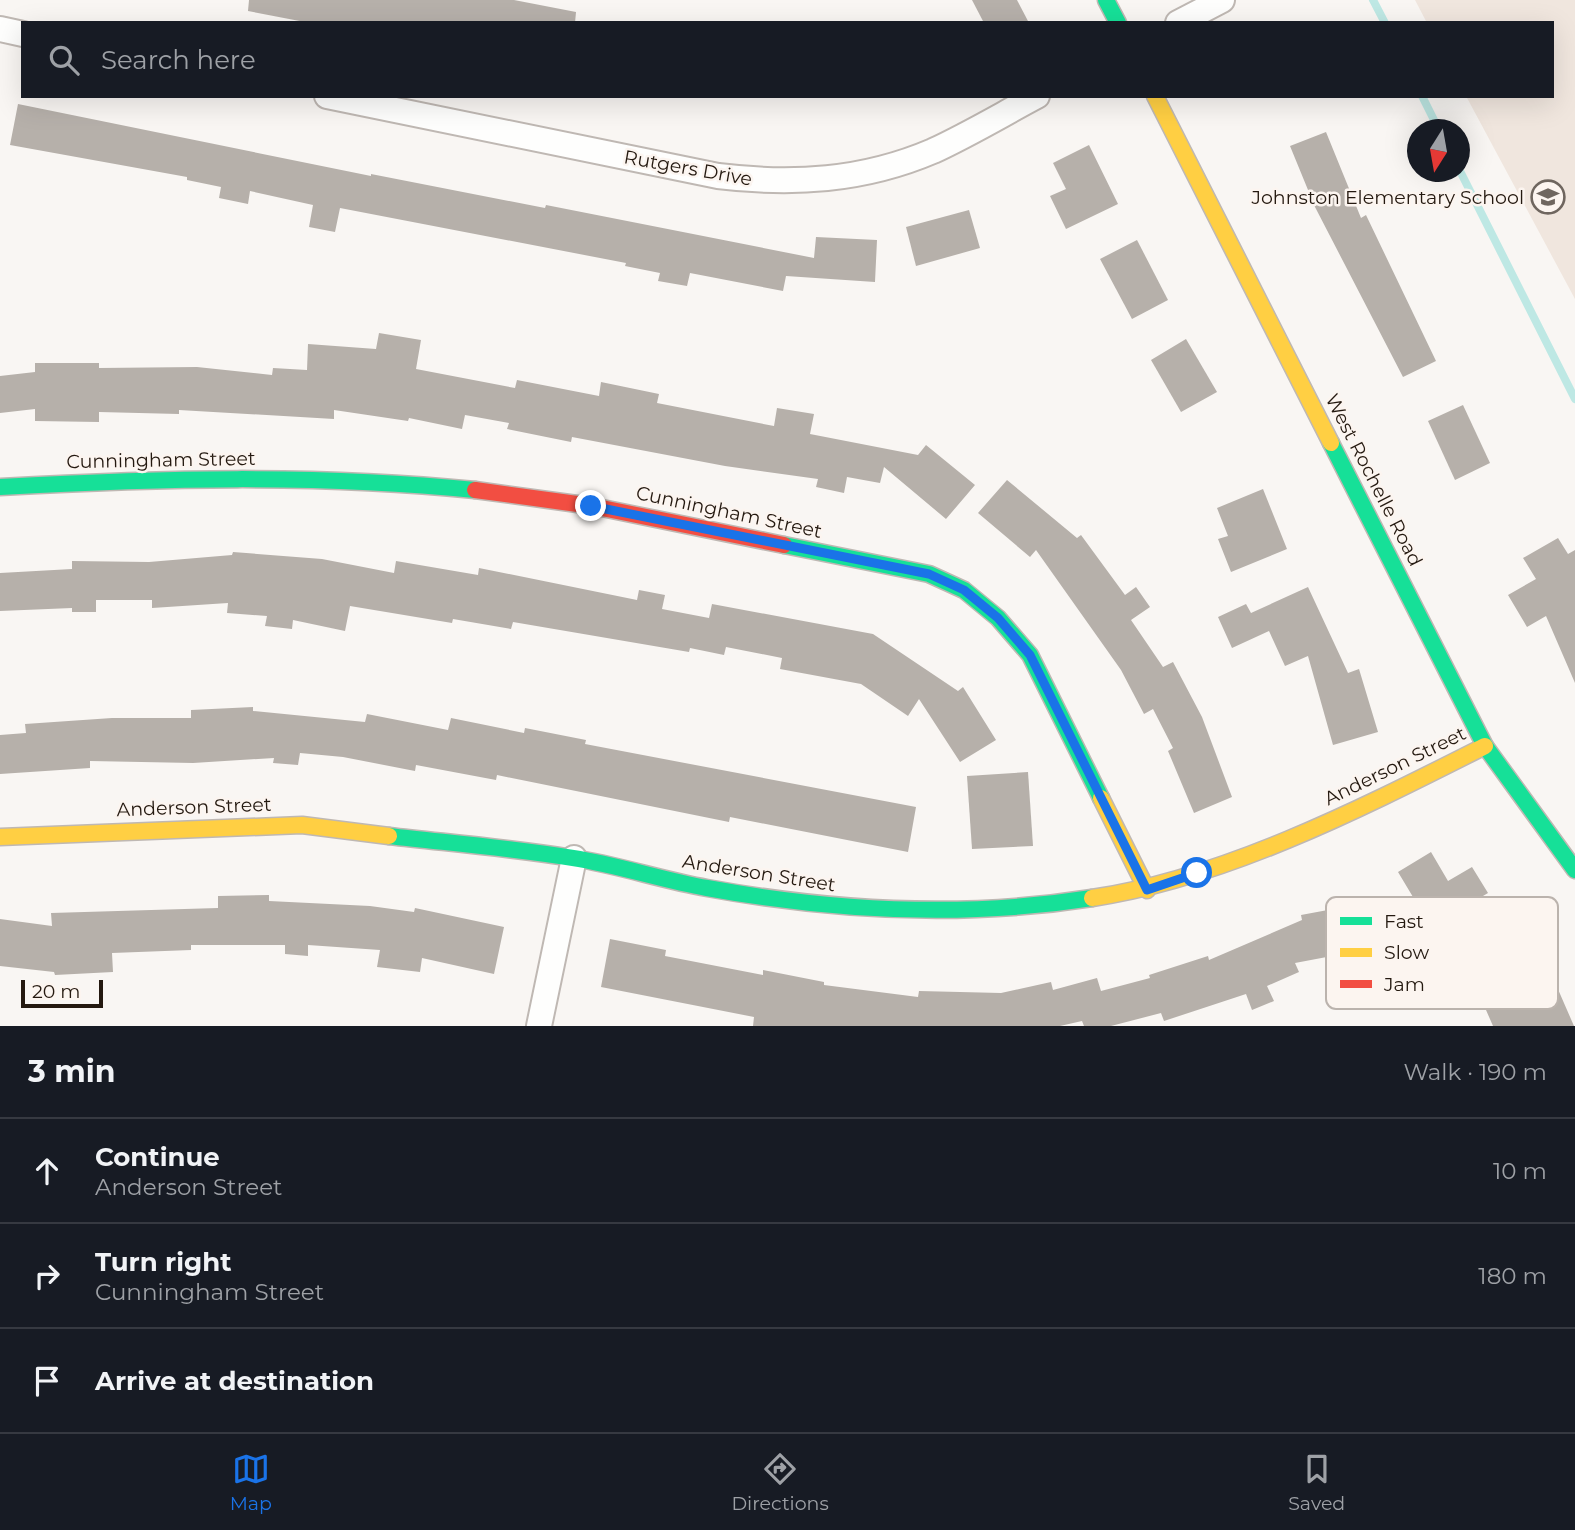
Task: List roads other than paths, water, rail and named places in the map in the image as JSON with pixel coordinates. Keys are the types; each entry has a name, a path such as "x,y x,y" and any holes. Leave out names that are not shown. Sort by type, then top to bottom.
{"street":[{"path":"1106,0 1117,21"},
{"path":"1182,21 1222,0"},
{"path":"0,29 21,34"},
{"name":"Rutgers Drive","path":"337,98 675,167 768,182 813,181 886,168 933,150 1033,98"},
{"name":"West Rochelle Road","path":"1156,98 1485,746 1575,870"},
{"name":"Cunningham Street","path":"0,487 144,478 394,482 591,506 929,574 973,597 998,618 1030,655 1147,890"},
{"name":"Anderson Street","path":"0,837 302,825 574,858 705,888 833,907 933,909 1061,903 1147,890 1354,812 1485,746"},
{"path":"539,1026 574,858"}],"waterway":[{"path":"1373,0 1384,21"},
{"path":"1423,98 1434,119"},
{"path":"1466,182 1575,399"}],"place":[{"name":"Johnston Elementary School","path":"1548,197"}]}
